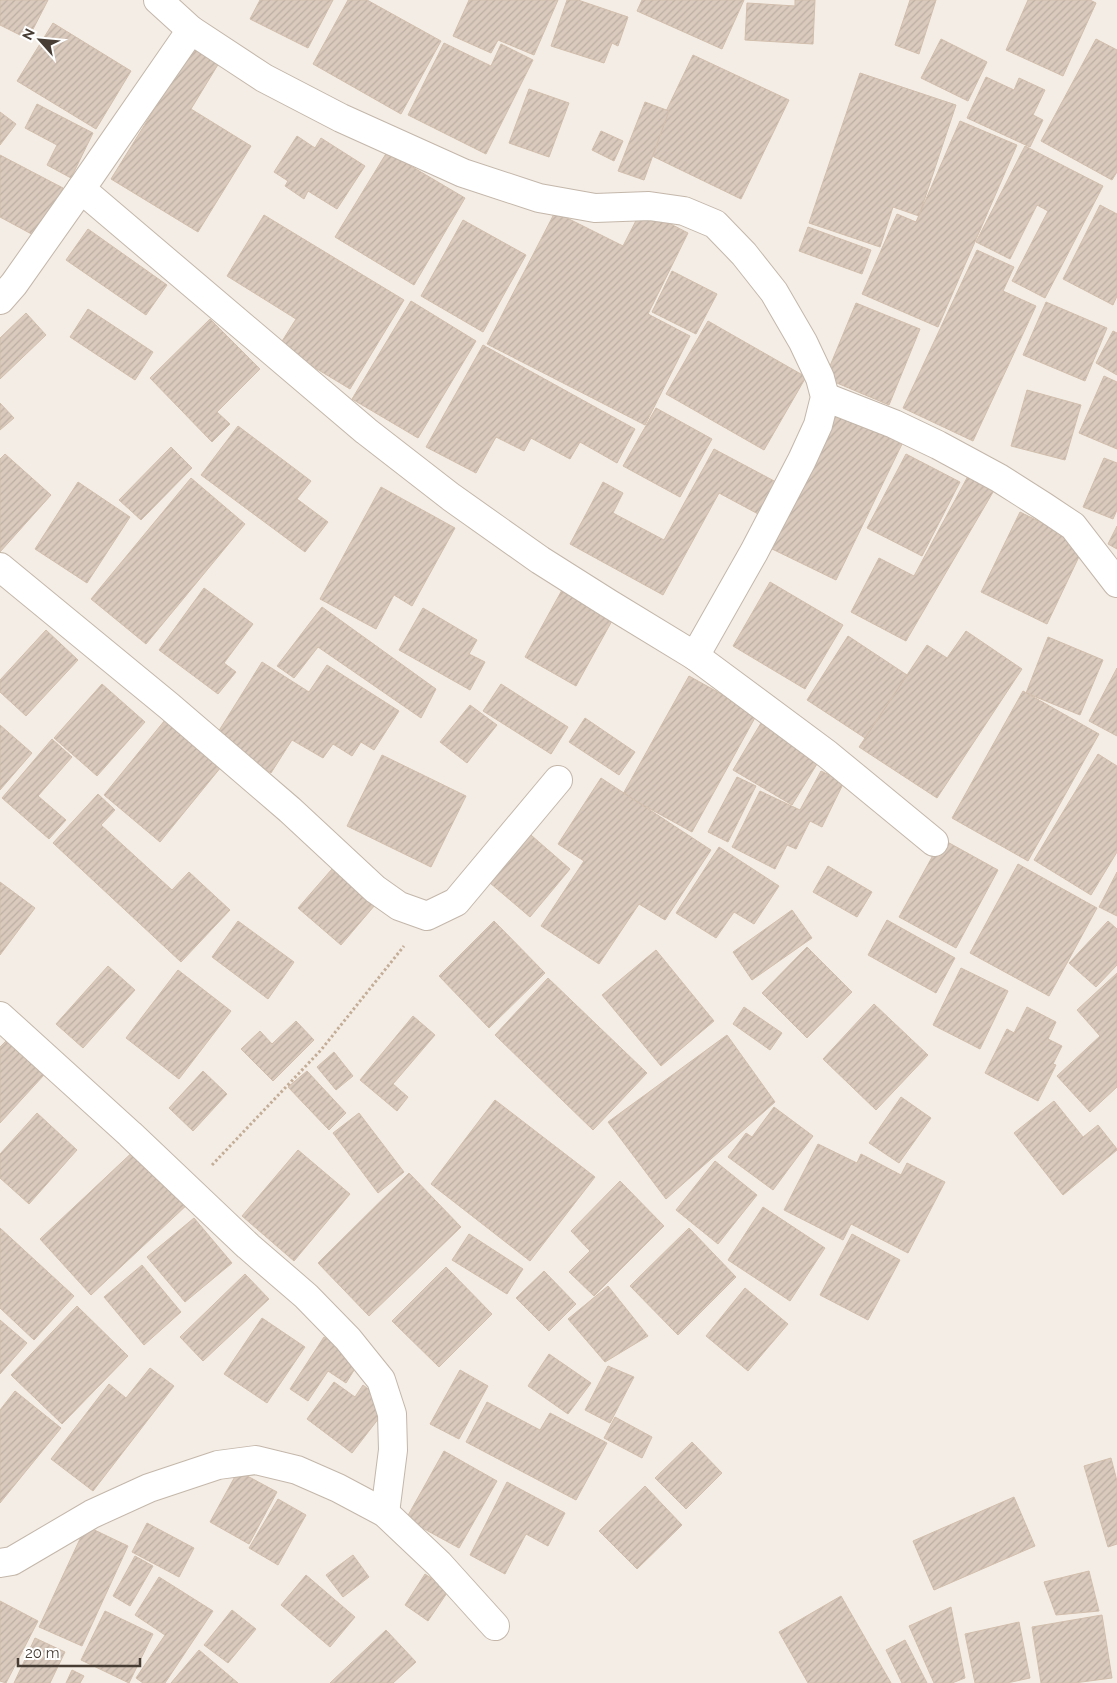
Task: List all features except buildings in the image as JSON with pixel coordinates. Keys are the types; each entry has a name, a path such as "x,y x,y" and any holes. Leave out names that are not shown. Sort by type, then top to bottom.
{"street":[{"path":"158,0 191,30 264,78 341,118 463,173 539,198 595,208 649,206 684,211 715,224 744,254 774,292 803,342 820,378 826,397 818,425 802,460 754,552 695,656"},
{"path":"5,285 81,189 191,30"},
{"path":"81,189 366,431 451,497 540,560 695,656 827,754 934,842"},
{"path":"826,397 938,444 1035,501 1073,526 1117,583"},
{"path":"0,566 169,706 290,810 375,889 399,906 427,916 456,902 558,780"},
{"path":"0,1016 190,1190 248,1246 306,1296 348,1339 381,1380 392,1414 393,1450 385,1513"},
{"path":"0,1563 12,1561 92,1514 149,1488 218,1465 256,1460 297,1470 338,1488 385,1513 439,1564 495,1626"}],"path":[{"path":"190,1190 321,1050 427,916"}]}
